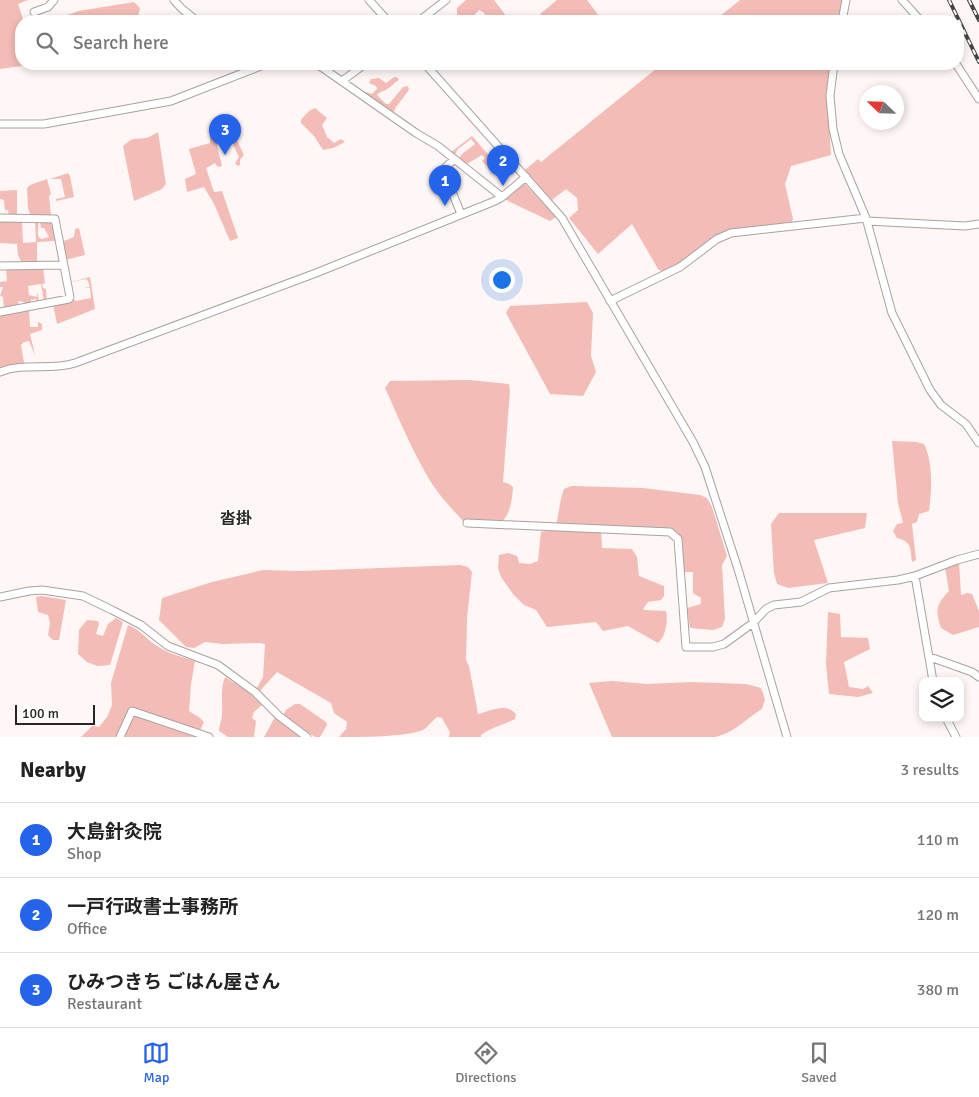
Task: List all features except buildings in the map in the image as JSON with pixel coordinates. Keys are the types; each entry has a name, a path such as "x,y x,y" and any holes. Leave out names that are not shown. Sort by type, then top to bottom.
{"street":[{"path":"34,12 48,6 51,0"},
{"path":"174,0 190,15"},
{"path":"369,0 383,15"},
{"path":"427,15 446,0"},
{"path":"843,15 846,0"},
{"path":"902,0 916,15"},
{"path":"0,124 44,124 171,101 251,70"},
{"path":"326,70 438,146 502,197"},
{"path":"342,81 357,70"},
{"path":"430,70 562,218 700,455 738,570 787,737"},
{"path":"833,70 830,96 839,154 867,220 889,305 903,337 934,396 941,405 966,424 979,443"},
{"path":"960,70 979,99"},
{"path":"454,159 445,168 444,172 461,214"},
{"path":"0,372 16,367 62,366 75,363 316,273 461,214 502,197 526,177"},
{"path":"0,218 55,219 70,296 69,299 0,312"},
{"path":"610,301 680,267 717,238 731,233 867,220 966,226 979,224"},
{"path":"0,266 64,265"},
{"path":"467,523 670,532 678,539 686,647 713,647 724,644 735,638 766,609 774,605 801,602 829,588 898,580 915,576 979,554"},
{"path":"915,576 932,677"},
{"path":"0,597 39,590 83,596 141,625 168,646 218,665 255,692 279,716 307,737"},
{"path":"930,657 972,672 979,677"},
{"path":"120,737 132,710 209,737"},
{"path":"948,722 956,737"}],"shaded area":[{"path":"0,0 28,0 18,4 22,15 15,15 15,67 0,69"},
{"path":"466,0 494,0 505,15 486,15 479,10 475,15 457,15 457,8"},
{"path":"557,0 587,0 598,15 541,15"},
{"path":"740,0 843,0 840,15 721,15"},
{"path":"134,2 140,8 138,15 67,15 79,11"},
{"path":"655,70 830,70 828,97 831,155 791,166 785,184 793,219 790,226 731,233 666,274 658,269 632,224 598,254 569,218 578,210 577,198 566,189 552,200 525,170 538,159 541,162"},
{"path":"397,77 399,80 377,95 386,104 389,104 403,87 408,86 409,90 393,114 364,94 366,92 372,94 377,89 376,86 369,83 371,79 379,78 386,83"},
{"path":"315,108 327,118 322,125 327,137 334,143 341,139 345,142 333,148 323,150 314,136 301,123 301,120"},
{"path":"225,128 226,131 215,137 222,166 218,167 215,163 206,168 214,192 222,191 238,238 230,241 214,204 204,187 187,192 185,179 196,174 189,149 210,143 210,136"},
{"path":"231,128 244,155 238,166 235,163 239,157 234,147"},
{"path":"158,132 166,184 162,189 134,201 123,146 132,140 146,138"},
{"path":"472,136 500,168 492,172 482,161 485,158 482,155 465,165 458,160 462,154 475,144 471,139 458,149 454,156 450,153"},
{"path":"68,173 74,197 56,201 56,199 65,197 61,179 50,179"},
{"path":"47,179 51,194 49,196 51,215 31,217 28,208 27,188 30,185"},
{"path":"524,183 556,217 550,221 504,199"},
{"path":"17,190 17,216 9,216 8,210 5,210 4,200 0,199 0,191"},
{"path":"0,220 22,220 23,243 36,242 35,220 38,220 38,236 41,239 49,237 44,228 41,228 40,220 53,221 56,241 37,242 37,263 22,263 18,255 17,244 0,243"},
{"path":"79,228 85,255 65,260 61,242 74,237 75,229"},
{"path":"6,268 43,268 45,283 42,284 43,288 46,289 47,302 44,301 41,284 28,286 29,295 37,297 38,294 39,303 37,304 36,299 31,300 31,305 26,306 24,302 19,301 17,308 4,310 3,297 0,296 3,287 0,287 0,282 7,281"},
{"path":"90,277 95,309 57,324 53,304 67,299 76,301 91,298 90,288 84,288 90,287 86,279 71,282"},
{"path":"587,302 593,313 591,356 596,372 583,396 550,394 506,313 510,306"},
{"path":"29,310 30,327 38,327 38,322 42,324 42,330 30,334 35,355 29,341 24,342 21,345 24,363 0,369 0,314"},
{"path":"469,380 509,384 503,482 513,487 512,501 503,521 463,521 449,506 423,468 385,388 390,381"},
{"path":"892,441 924,444 929,459 931,495 929,511 919,514 917,522 912,524 916,560 912,562 908,544 897,538 893,531 897,524 903,523 898,503"},
{"path":"571,486 643,488 700,495 707,498 712,507 727,556 722,565 725,619 722,627 713,630 690,628 687,608 701,604 701,598 693,593 693,572 684,572 680,537 601,526 602,548 632,549 637,557 639,576 664,586 664,596 661,600 648,602 643,609 666,611 665,632 661,640 658,643 628,626 603,631 596,622 547,627 536,610 524,605 513,594 501,577 498,568 499,555 508,553 517,556 519,563 530,564 538,561 541,532 555,529 564,489"},
{"path":"779,513 867,513 865,528 814,540 828,583 788,588 777,584 774,573 771,524"},
{"path":"959,562 961,595 972,594 979,611 979,627 953,635 941,628 937,612 941,600 949,591 945,567"},
{"path":"460,565 468,567 472,572 467,618 466,660 469,666 478,714 503,708 512,710 516,714 515,719 489,730 481,735 481,737 449,737 450,732 442,718 437,717 425,729 406,734 339,737 346,729 347,722 334,713 331,703 277,672 260,691 257,688 263,677 265,644 205,642 194,648 186,647 159,620 162,598 212,582 263,570 301,571"},
{"path":"36,597 66,600 59,640 53,640 48,635 50,623 48,615 38,612"},
{"path":"828,612 840,614 841,637 868,638 870,649 844,662 849,687 863,689 868,686 873,693 858,697 829,694 826,664"},
{"path":"116,618 123,622 110,665 97,666 87,662 78,654 79,630 87,620 98,621 96,634 103,636 108,624"},
{"path":"128,625 162,649 195,661 189,711 204,722 197,737 81,737 92,726 99,727 107,717 112,705 111,683"},
{"path":"225,677 247,691 262,705 254,712 252,718 256,721 254,737 228,737 219,731"},
{"path":"612,681 647,684 691,682 746,684 761,688 765,699 762,709 734,729 715,737 612,737 589,683"},
{"path":"295,704 300,704 326,722 327,725 320,737 315,737 283,715 286,710"},
{"path":"275,717 301,737 264,737"}],"railway":[{"path":"949,0 956,15"},
{"path":"969,0 979,20"},
{"path":"964,31 979,62"}],"place":[{"name":"ひみつきち ごはん屋さん","path":"225,155"},
{"name":"一戸行政書士事務所","path":"503,186"},
{"name":"大島針灸院","path":"445,206"}],"district":[{"name":"沓掛","path":"236,518"}]}
